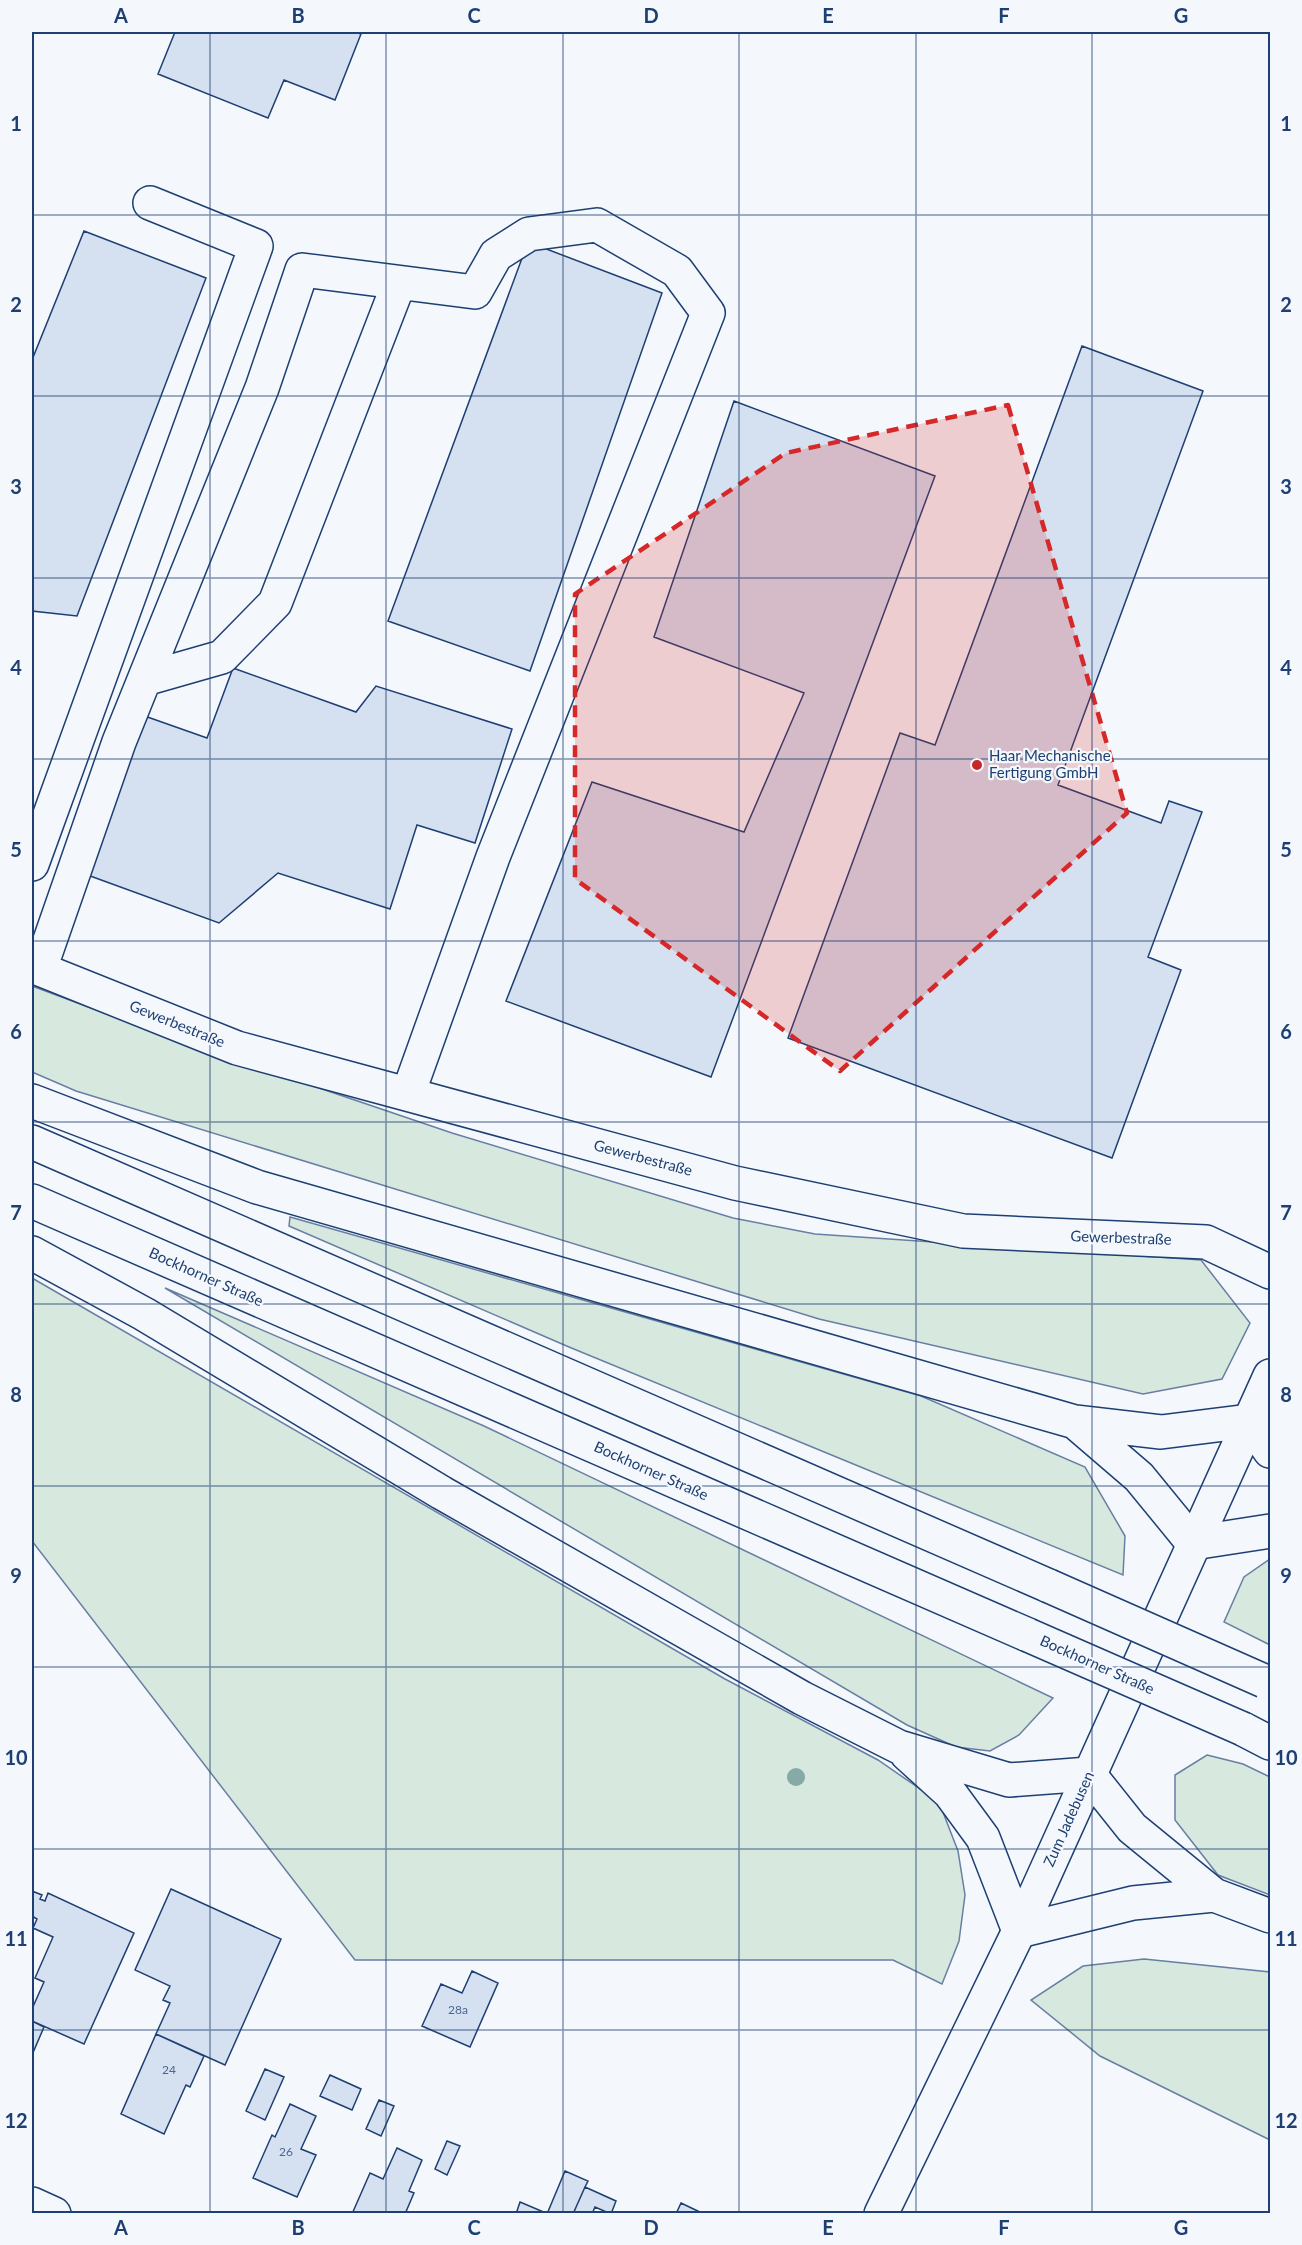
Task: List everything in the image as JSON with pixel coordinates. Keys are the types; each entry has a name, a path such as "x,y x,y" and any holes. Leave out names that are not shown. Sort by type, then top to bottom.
{"main road":[{"path":"32,864 256,246 150,203"},
{"path":"36,967 119,742 262,388 302,270 475,292 496,255 529,234 597,225 677,271 708,313 493,857 408,1094"},
{"path":"145,679 222,657 275,603 399,283"},
{"name":"Gewerbestraße","path":"36,967 237,1048 735,1183 963,1231 1206,1242 1270,1272"},
{"path":"32,1101 257,1187 1075,1422 1161,1432 1249,1421 1270,1451"},
{"path":"32,1142 1267,1682"},
{"name":"Bockhorner Straße","path":"32,1201 1257,1736"},
{"path":"32,1253 144,1314 442,1493 771,1681 899,1747 1009,1780 1089,1774 1132,1828 1214,1895 1270,1916"},
{"name":"Zum Jadebusen","path":"881,2214 1018,1931 1270,1376"},
{"path":"1075,1422 1139,1477 1193,1543 1270,1531"},
{"path":"899,1747 950,1792 983,1838 1018,1931 1133,1903 1214,1895"},
{"path":"32,2204 54,2214"}],"highlighted area":[{"path":"1008,405 1127,813 840,1071 575,879 575,594 786,453"}],"shaded area":[{"path":"32,986 166,1036 452,1133 733,1218 815,1234 1201,1260 1250,1323 1222,1379 1143,1394 819,1319 76,1091 32,1072"},
{"path":"290,1217 921,1396 1085,1467 1125,1536 1123,1575 569,1347 289,1226"},
{"path":"32,1278 725,1679 878,1760 939,1802 958,1851 965,1895 959,1941 942,1984 893,1960 355,1960 32,1541"},
{"path":"165,1288 484,1426 1053,1698 1019,1735 990,1751 956,1747 907,1725"},
{"path":"1270,1559 1270,1645 1224,1622 1244,1577"},
{"path":"1207,1755 1243,1764 1270,1777 1270,1895 1218,1875 1175,1820 1175,1775"},
{"path":"1144,1959 1270,1972 1270,2140 1100,2056 1031,2000 1083,1966"}],"building":[{"path":"175,32 355,32 361,34 335,100 284,80 268,118 158,74"},
{"path":"84,231 206,278 77,616 32,611 32,360"},
{"path":"528,242 662,293 530,671 388,621"},
{"name":"Haar Mechanische Fertigung GmbH","path":"1082,346 1203,391 1058,785 1161,823 1169,801 1202,812 1148,957 1181,970 1112,1158 788,1038 900,733 935,745"},
{"path":"734,401 935,476 711,1077 506,1001 592,782 744,832 804,693 654,637"},
{"path":"233,668 356,712 376,686 512,729 475,843 417,825 390,909 278,873 219,923 82,873 139,714 207,738"},
{"path":"171,1889 281,1939 225,2065 156,2034 170,2003 163,2000 170,1986 135,1970"},
{"path":"32,1891 42,1895 40,1899 45,1901 48,1893 134,1933 84,2044 32,2021 32,2009 44,1982 35,1978 53,1937 33,1928 37,1919 32,1916"},
{"path":"472,1971 498,1983 470,2047 422,2026 441,1984 462,1993"},
{"path":"32,2021 44,2027 32,2055"},
{"path":"156,2034 204,2056 190,2087 186,2085 164,2134 121,2114"},
{"path":"265,2069 284,2077 265,2120 246,2111"},
{"path":"330,2075 361,2089 352,2110 320,2096"},
{"path":"379,2100 394,2106 381,2136 366,2129"},
{"path":"290,2104 316,2116 301,2149 316,2155 297,2197 253,2178 272,2135 275,2137"},
{"path":"447,2141 460,2146 447,2175 435,2169"},
{"path":"397,2148 422,2160 409,2191 414,2193 405,2214 352,2214 370,2173 383,2179"},
{"path":"565,2171 588,2181 573,2214 547,2214"},
{"path":"585,2187 616,2201 611,2214 595,2207 592,2214 573,2214"},
{"path":"520,2202 546,2213 546,2214 516,2214"},
{"path":"681,2203 704,2214 676,2214"}],"place":[{"name":"Haar Mechanische Fertigung GmbH","path":"977,765"}]}
